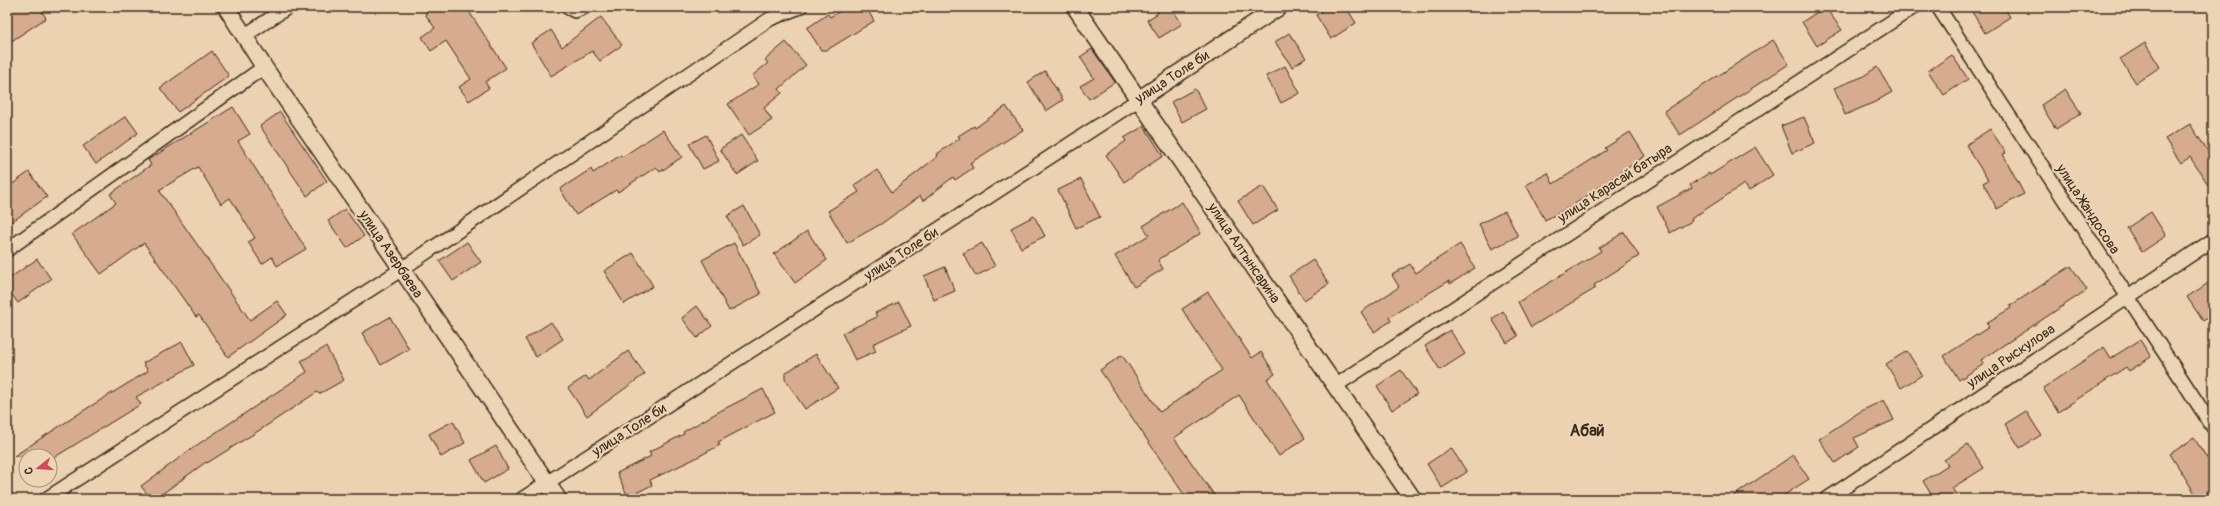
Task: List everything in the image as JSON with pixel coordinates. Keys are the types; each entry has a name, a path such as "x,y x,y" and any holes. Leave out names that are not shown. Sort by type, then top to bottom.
{"street":[{"name":"улица Азербаева","path":"226,7 264,68 558,499"},
{"path":"244,36 288,7"},
{"path":"567,7 575,11 585,7"},
{"path":"46,499 402,269 770,19 800,7"},
{"name":"улица Алтынсарина","path":"1074,7 1413,499"},
{"name":"улица Толе би","path":"522,499 1138,100 1278,7"},
{"name":"улица Карасай батыра","path":"1335,386 1914,7"},
{"name":"улица Жандосова","path":"1938,7 2127,298 2213,427"},
{"path":"7,250 264,68"},
{"name":"улица Рыскулова","path":"1827,499 2213,240"}],"building":[{"path":"7,7 39,7 46,18 7,44"},
{"path":"424,7 466,7 506,68 485,82 489,88 469,101 459,87 471,79 446,41 431,51 422,37 435,28 425,14 427,13"},
{"path":"847,7 866,7 874,21 827,50 821,50 807,28 828,14 830,17"},
{"path":"1154,7 1171,7 1182,24 1159,38 1147,20 1158,13"},
{"path":"1328,7 1346,7 1356,23 1331,39 1316,15"},
{"path":"1825,7 1842,30 1817,46 1802,22"},
{"path":"1969,7 2004,7 2010,17 1985,33"},
{"path":"601,17 622,45 600,61 592,51 551,76 531,43 551,30 562,47"},
{"path":"1289,33 1306,58 1292,67 1275,42"},
{"path":"1773,40 1789,64 1680,135 1664,111"},
{"path":"786,42 806,65 779,89 782,93 764,108 772,120 749,135 728,104 759,84 752,76 768,63 765,60"},
{"path":"2145,43 2160,67 2136,83 2120,59"},
{"path":"1092,49 1115,82 1089,99 1080,86 1094,78 1080,57"},
{"path":"212,51 229,76 178,112 160,88"},
{"path":"1952,55 1968,79 1944,95 1928,71"},
{"path":"1285,66 1300,93 1281,103 1266,76"},
{"path":"1877,67 1892,92 1875,102 1845,115 1834,88 1862,77"},
{"path":"1045,71 1063,100 1046,111 1028,82"},
{"path":"1195,89 1206,109 1182,122 1171,102"},
{"path":"2065,89 2081,113 2056,129 2041,105"},
{"path":"1006,106 1023,130 970,163 973,168 955,180 953,177 923,201 920,196 881,224 847,243 828,211 859,192 854,185 877,170 892,192 938,156 937,154 960,138 958,136 974,126 975,128"},
{"path":"233,107 250,134 238,141 306,249 277,266 272,257 262,264 248,242 255,238 230,198 221,204 198,167 159,190 250,320 277,301 287,315 228,357 199,315 196,317 144,243 101,274 72,234 116,203 110,194 151,165 148,160"},
{"path":"280,112 327,181 307,196 260,126"},
{"path":"126,116 138,133 96,164 83,146"},
{"path":"1804,117 1815,143 1792,153 1781,126"},
{"path":"2190,124 2213,159 2213,192 2190,157 2181,163 2165,139"},
{"path":"1144,126 1163,156 1124,182 1106,155 1126,141 1124,138"},
{"path":"1990,129 2006,153 2003,154 2024,194 1997,209 1983,183 1988,180 1966,145"},
{"path":"663,130 682,157 660,172 656,167 618,192 616,190 576,215 560,189 591,169 593,173 621,155 622,157"},
{"path":"1630,132 1645,156 1572,206 1545,220 1526,185 1548,173 1553,184 1607,150 1605,148"},
{"path":"706,135 719,161 703,169 689,144"},
{"path":"741,135 758,161 737,175 720,149"},
{"path":"1755,147 1773,175 1749,191 1744,184 1691,219 1692,221 1670,233 1657,207 1692,188 1690,185 1709,173 1710,175"},
{"path":"29,172 47,197 7,225 7,188"},
{"path":"1081,179 1100,217 1076,228 1058,190"},
{"path":"1263,186 1278,210 1253,225 1238,201"},
{"path":"1182,202 1201,233 1158,260 1163,269 1134,287 1115,256 1149,235 1143,226"},
{"path":"744,206 760,235 743,245 727,216"},
{"path":"345,209 364,236 347,248 328,221"},
{"path":"1505,211 1518,236 1492,249 1479,224"},
{"path":"2151,212 2166,236 2142,252 2127,228"},
{"path":"1034,216 1045,236 1021,248 1011,228"},
{"path":"807,231 827,260 795,283 774,254"},
{"path":"1624,232 1639,256 1594,285 1596,288 1531,327 1518,302 1601,251 1599,248"},
{"path":"467,242 481,262 453,281 439,261"},
{"path":"734,243 761,294 729,311 702,260"},
{"path":"982,243 995,266 976,276 963,253"},
{"path":"1460,244 1475,268 1450,284 1449,281 1389,317 1391,321 1374,332 1361,312 1399,287 1392,275 1410,264 1416,273"},
{"path":"633,253 653,286 624,304 604,271"},
{"path":"37,259 51,279 18,303 7,288 7,280"},
{"path":"1313,260 1329,284 1304,300 1289,276"},
{"path":"2071,266 2087,290 1981,360 1984,364 1959,380 1944,356 1989,327 1986,323 2011,308 2010,306"},
{"path":"945,267 955,291 934,300 924,276"},
{"path":"2213,280 2213,314 2203,321 2187,297"},
{"path":"1208,292 1252,358 1261,352 1275,374 1267,379 1305,438 1279,456 1239,395 1174,438 1217,499 1187,499 1100,370 1122,355 1160,412 1222,370 1182,309"},
{"path":"899,302 911,326 873,344 876,351 855,360 842,333 877,317 875,313"},
{"path":"697,306 712,326 697,338 682,318"},
{"path":"1503,311 1518,336 1507,343 1492,319"},
{"path":"390,317 409,349 381,365 362,333"},
{"path":"551,322 563,339 536,357 525,339"},
{"path":"1450,330 1465,354 1440,370 1425,346"},
{"path":"2140,340 2151,357 2129,371 2126,367 2058,412 2043,388 2104,347 2111,358"},
{"path":"182,342 194,365 136,397 141,404 58,455 58,448 26,448 148,371 143,363"},
{"path":"326,347 344,380 319,394 317,392 263,428 207,463 206,462 155,499 151,499 141,486 197,445 307,372 301,361"},
{"path":"628,351 645,374 587,416 568,388 586,376 589,380"},
{"path":"1907,351 1922,375 1901,388 1886,364"},
{"path":"816,354 838,388 805,409 785,379 785,373"},
{"path":"1401,370 1417,394 1392,410 1377,386"},
{"path":"763,389 775,412 718,442 720,445 650,480 652,485 628,497 617,473 651,456 649,452 684,434 683,432"},
{"path":"1884,400 1894,420 1854,438 1859,447 1835,463 1819,439 1861,411"},
{"path":"2026,411 2041,435 2020,448 2005,424"},
{"path":"453,421 465,443 441,457 429,434"},
{"path":"2194,438 2213,467 2213,489 2198,498 2170,454"},
{"path":"1968,444 1984,468 1952,488 1959,499 1934,499 1923,481 1948,465 1944,460"},
{"path":"496,446 508,469 484,483 471,460"},
{"path":"1451,448 1467,472 1442,488 1427,464"},
{"path":"1793,455 1809,479 1778,499 1729,499"}],"district":[{"name":"Абай","path":"1587,431"}]}
